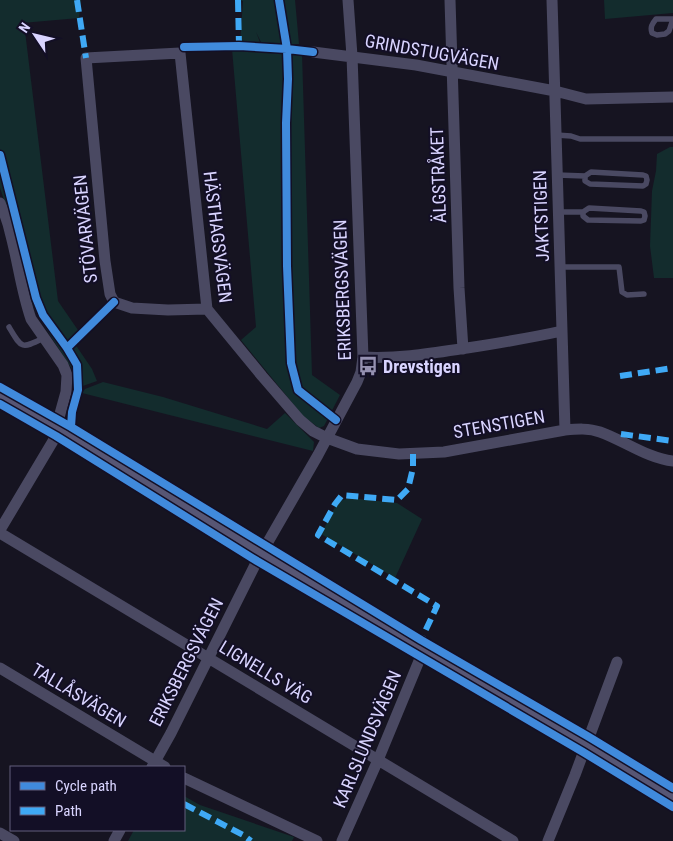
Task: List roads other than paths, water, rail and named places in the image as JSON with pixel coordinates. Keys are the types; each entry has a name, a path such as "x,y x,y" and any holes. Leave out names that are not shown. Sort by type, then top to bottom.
{"street":[{"name":"ERIKSBERGSVÄGEN","path":"153,764 171,733 261,554 327,438 361,372 363,357 352,56 348,0"},
{"name":"ÄLGSTRÅKET","path":"450,0 459,288 463,349"},
{"name":"JAKTSTIGEN","path":"552,0 565,430"},
{"name":"GRINDSTUGVÄGEN","path":"313,52 416,65 555,91 586,99 673,97"},
{"name":"HÄSTHAGSVÄGEN","path":"86,58 180,53 207,309 300,420 313,431 327,438"},
{"name":"STÖVARVÄGEN","path":"86,58 110,294 114,302 132,308 168,310 207,309"},
{"path":"0,202 10,230 22,288 31,319 63,365 67,375 66,392 56,436 0,531"},
{"path":"363,357 412,356 515,341 562,331"},
{"path":"0,395 261,554 586,744 673,798"},
{"name":"STENSTIGEN","path":"327,438 357,449 413,454 444,452 565,430 585,429 599,431 655,457 673,461"},
{"name":"LIGNELLS VÄG","path":"0,531 513,841"},
{"name":"KARLSLUNDSVÄGEN","path":"342,841 424,651"},
{"path":"548,841 617,662"},
{"name":"TALLÅSVÄGEN","path":"0,668 153,764"},
{"path":"185,778 317,841"},
{"path":"0,832 14,841"}],"lane":[{"path":"556,135 580,139 673,139"},
{"path":"557,175 585,176 591,172 643,175 648,180 643,186 590,184 585,181 585,176"},
{"path":"558,212 583,212 589,208 641,211 644,212 645,216 641,222 588,220 583,216 583,212"},
{"path":"560,267 619,267 622,292 627,294 644,294"},
{"path":"9,327 18,343 23,346 30,345 44,338"}],"place":[{"name":"Drevstigen","path":"368,366"}]}
